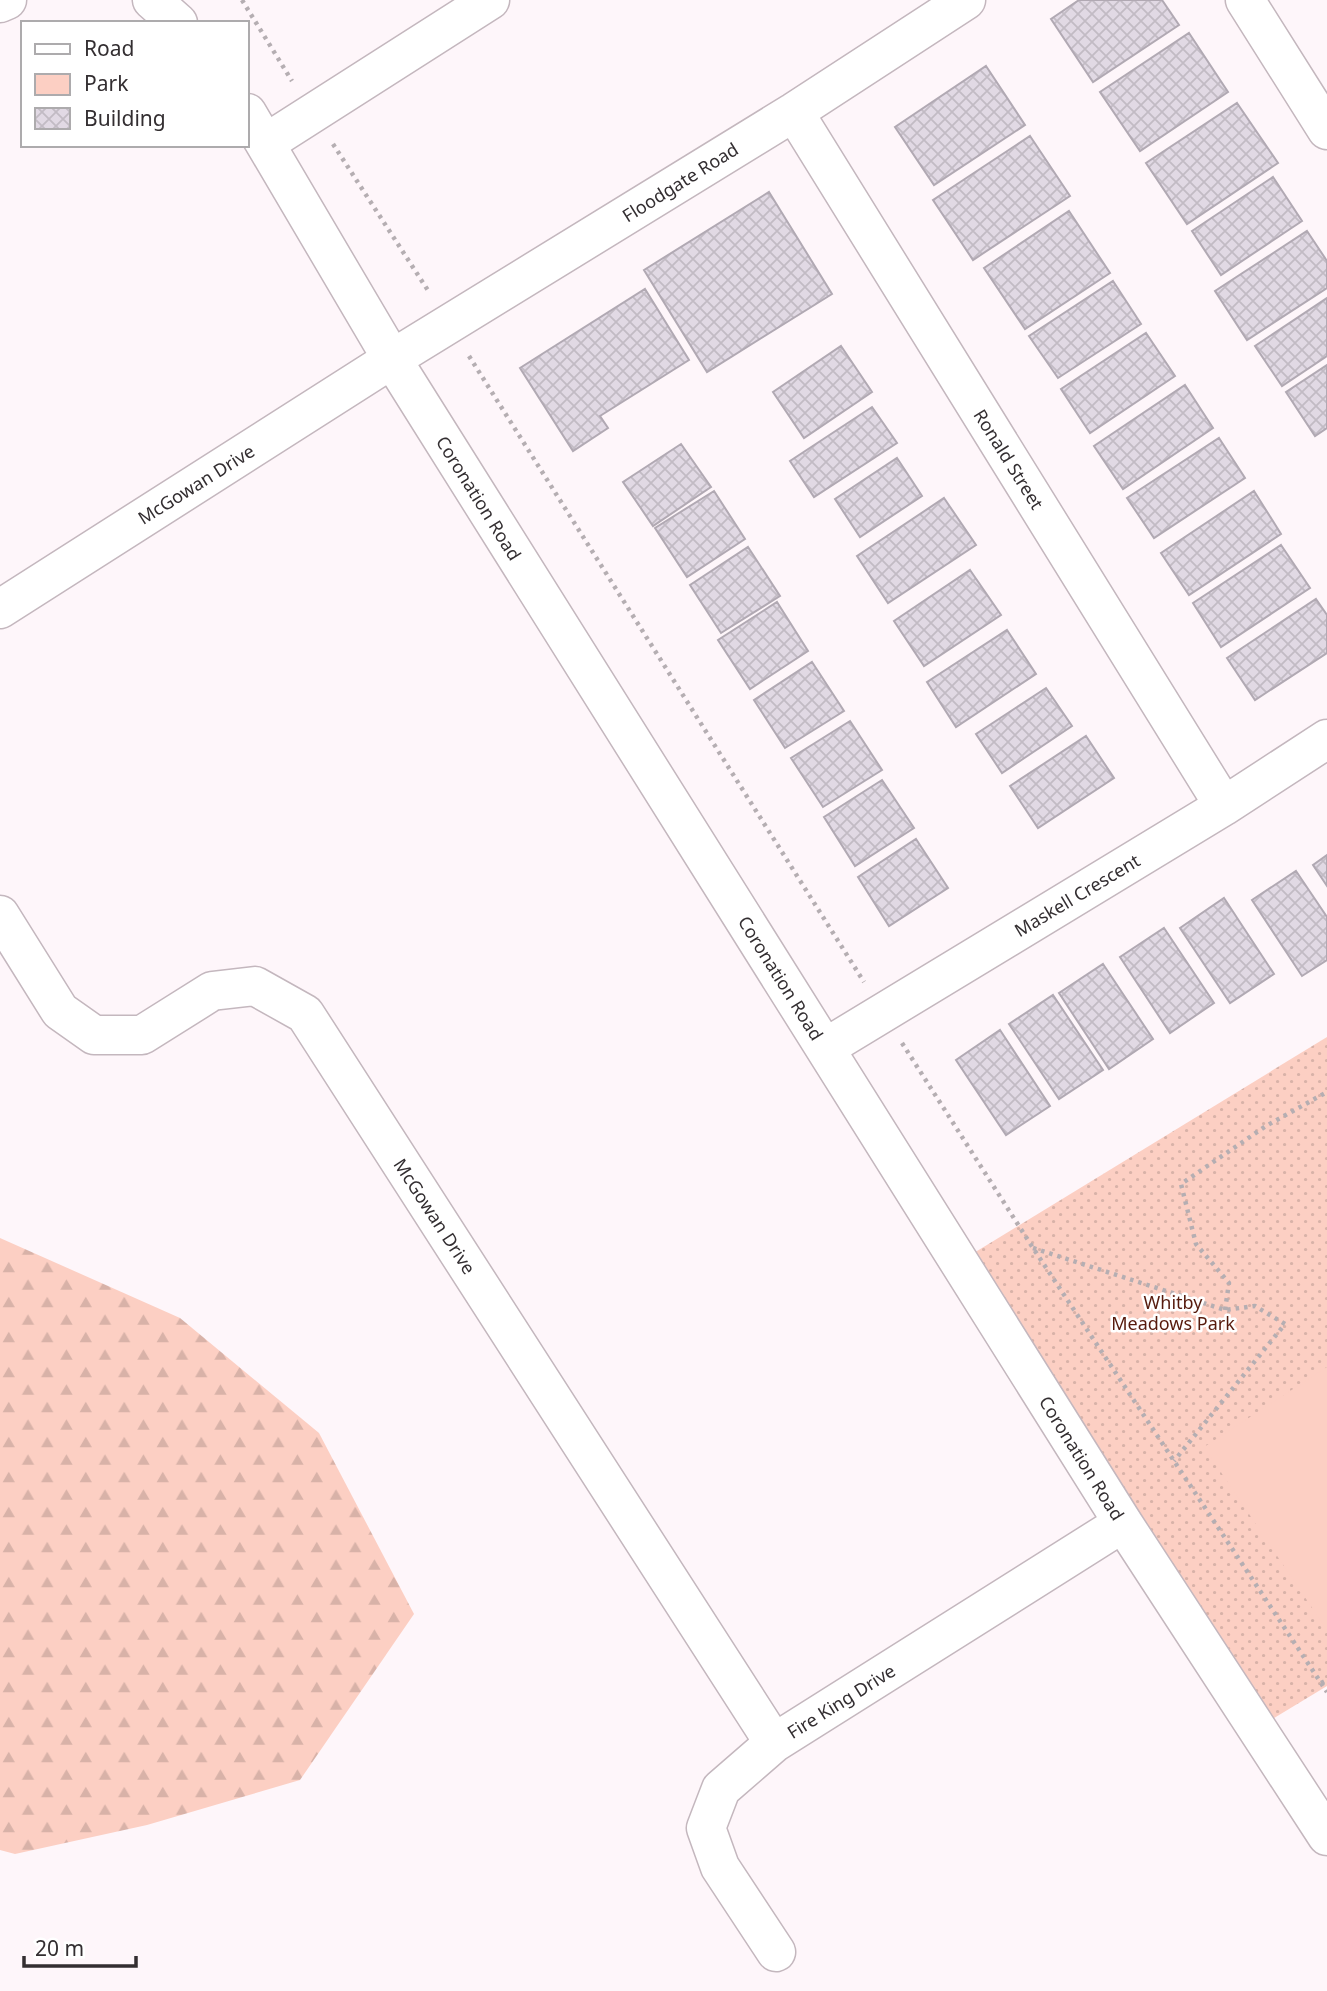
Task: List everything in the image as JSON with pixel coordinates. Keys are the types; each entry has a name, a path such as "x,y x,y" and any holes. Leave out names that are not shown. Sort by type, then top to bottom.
{"street":[{"path":"0,3 7,0"},
{"path":"152,0 176,21"},
{"path":"193,0 201,21"},
{"path":"256,128 314,114 490,0"},
{"name":"Floodgate Road","path":"392,359 794,112 966,0"},
{"path":"1245,0 1327,130"},
{"name":"Ronald Street","path":"794,112 1224,806"},
{"name":"Coronation Road","path":"256,128 392,359 1123,1523 1327,1836"},
{"name":"McGowan Drive","path":"0,609 392,359"},
{"name":"Maskell Crescent","path":"825,1048 1224,806 1327,739"},
{"name":"McGowan Drive","path":"0,915 60,1011 94,1035 142,1035 212,990 256,986 305,1014 774,1744"},
{"name":"Fire King Drive","path":"776,1952 720,1867 706,1829 721,1789 774,1744 1123,1523"}],"path":[{"path":"242,0 295,84"},
{"path":"329,138 417,273"},
{"path":"473,363 848,956"},
{"path":"910,1056 1033,1248 1327,1692"},
{"path":"1225,1310 1229,1283 1196,1244 1181,1184 1266,1126 1327,1092"},
{"path":"1033,1248 1225,1310 1255,1306 1285,1324 1174,1461"},
{"path":"1321,1683 1327,1680"}],"green space":[{"name":"Whitby Meadows Park","path":"1327,1037 1327,1686 1256,1729 959,1262"},
{"path":"0,1238 180,1318 319,1433 414,1614 300,1780 147,1825 15,1854 0,1850"},
{"path":"1327,1367 1327,1630 1204,1447"}],"building":[{"path":"1079,0 1162,0 1179,25 1093,82 1051,19"},
{"path":"1189,33 1228,92 1140,151 1100,92"},
{"path":"986,66 1025,125 934,185 895,127"},
{"path":"1237,103 1278,163 1187,224 1146,163"},
{"path":"1030,136 1070,196 973,260 933,200"},
{"path":"1273,177 1302,221 1221,275 1192,231"},
{"path":"769,192 832,294 707,372 644,270"},
{"path":"1069,211 1110,273 1025,329 984,268"},
{"path":"1307,231 1327,261 1327,288 1247,340 1215,291"},
{"path":"1113,281 1141,324 1058,378 1029,336"},
{"path":"645,289 689,360 600,416 608,428 573,451 520,368"},
{"path":"1327,298 1327,356 1282,386 1255,346"},
{"path":"1146,333 1175,376 1090,433 1061,389"},
{"path":"841,346 872,392 804,438 773,392"},
{"path":"1327,365 1327,428 1315,436 1286,392"},
{"path":"1185,385 1213,428 1123,489 1094,446"},
{"path":"872,407 897,443 814,497 790,461"},
{"path":"1219,438 1245,478 1154,538 1127,498"},
{"path":"681,444 711,487 653,526 623,482"},
{"path":"897,458 922,496 860,537 835,499"},
{"path":"714,491 745,539 687,577 655,528"},
{"path":"1254,491 1281,534 1189,595 1161,553"},
{"path":"944,498 976,545 888,603 857,556"},
{"path":"1281,545 1310,588 1221,647 1193,603"},
{"path":"748,547 780,596 721,633 690,585"},
{"path":"970,570 1001,615 924,666 894,621"},
{"path":"1316,599 1327,615 1327,653 1255,700 1227,658"},
{"path":"777,602 808,651 750,689 718,640"},
{"path":"1007,630 1036,674 956,727 927,682"},
{"path":"812,662 844,711 785,748 754,700"},
{"path":"1046,688 1072,726 1002,773 976,734"},
{"path":"850,721 882,770 823,807 791,758"},
{"path":"1086,736 1114,778 1038,828 1010,786"},
{"path":"882,780 914,828 855,866 824,817"},
{"path":"916,839 948,888 889,926 858,877"},
{"path":"1327,855 1327,886 1313,865"},
{"path":"1296,871 1327,917 1327,960 1302,976 1252,900"},
{"path":"1224,898 1274,974 1230,1003 1180,928"},
{"path":"1164,928 1214,1003 1170,1033 1120,957"},
{"path":"1103,964 1153,1039 1109,1069 1059,993"},
{"path":"1053,995 1103,1070 1059,1099 1009,1024"},
{"path":"1000,1030 1050,1106 1006,1135 956,1060"}]}
